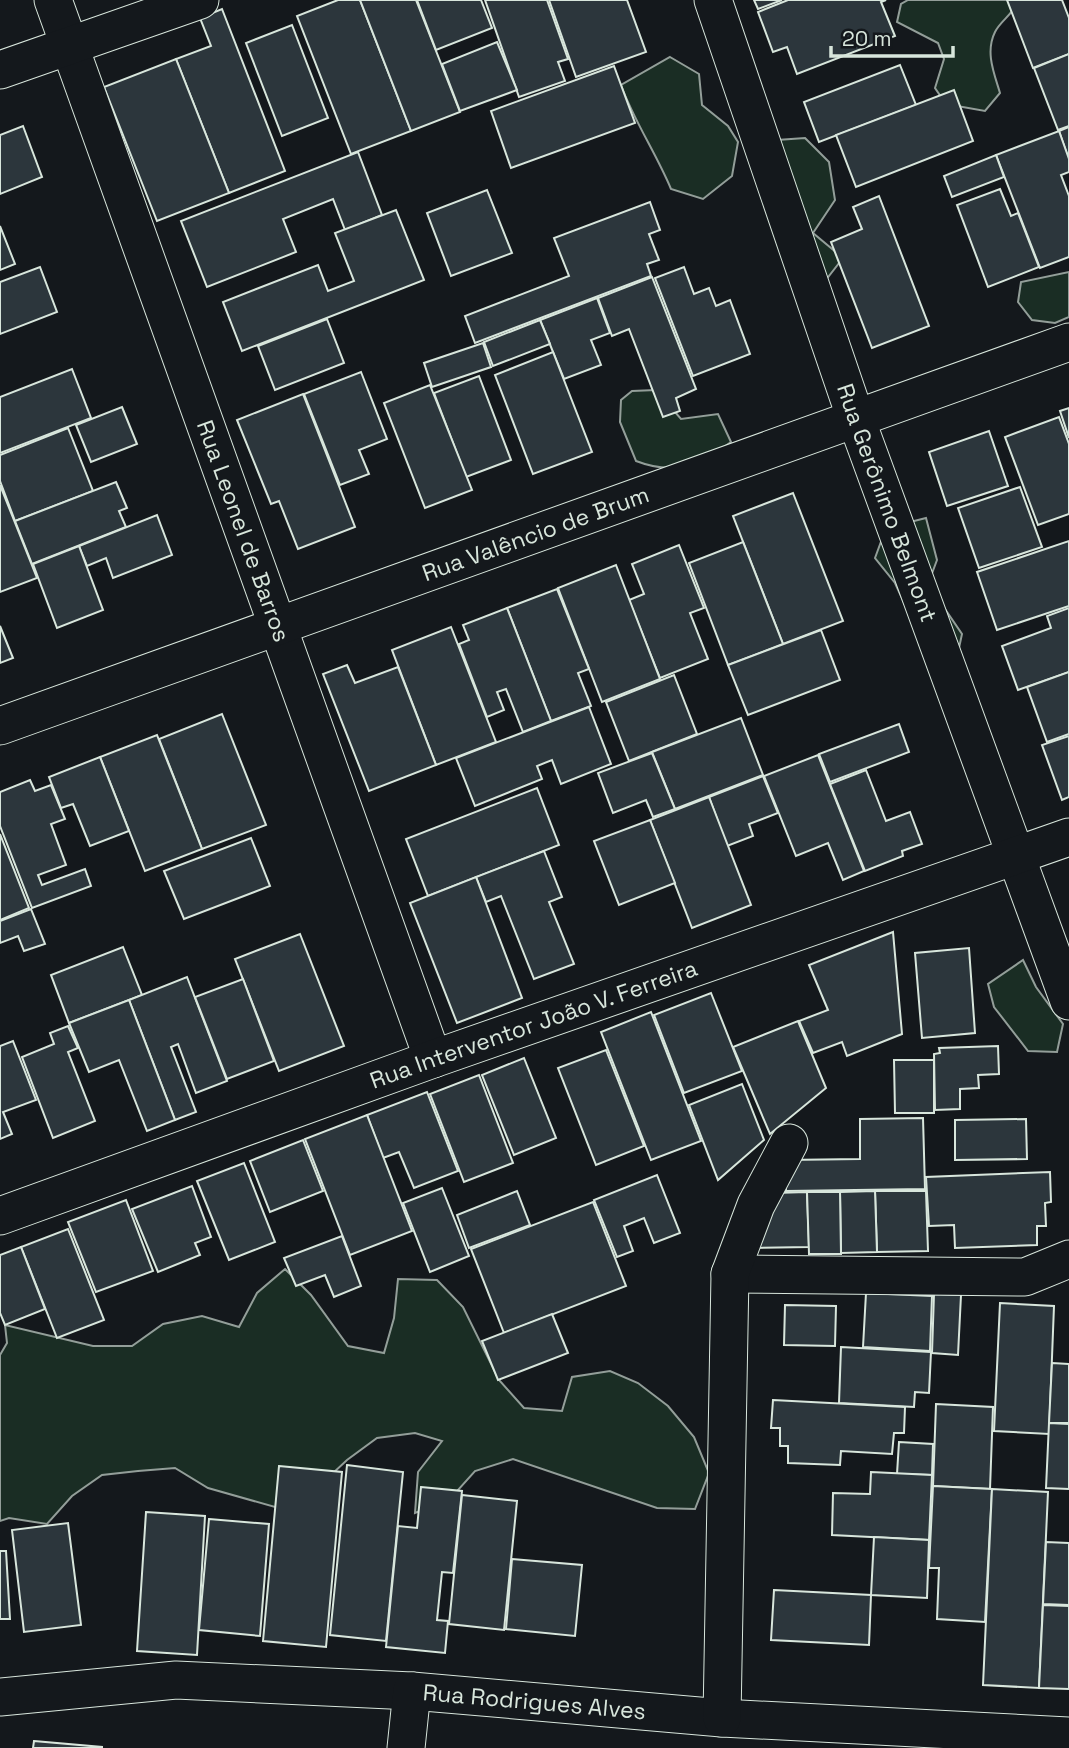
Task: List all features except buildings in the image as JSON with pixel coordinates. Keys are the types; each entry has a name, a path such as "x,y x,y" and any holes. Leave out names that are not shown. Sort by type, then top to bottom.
{"street":[{"name":"Rua Leonel de Barros","path":"53,0 433,1059"},
{"path":"0,70 200,0"},
{"name":"Rua Gerônimo Belmont","path":"713,0 856,419 1069,1001"},
{"name":"Rua Valêncio de Brum","path":"0,726 1069,342"},
{"name":"Rua Interventor João V. Ferreira","path":"0,1216 433,1059 1069,837"},
{"path":"722,1718 730,1274 755,1205 789,1143"},
{"path":"730,1274 1025,1276 1069,1259"},
{"name":"Rua Rodrigues Alves","path":"0,1697 176,1680 412,1691 722,1718 797,1735 1069,1736"},
{"path":"406,1748 412,1691"}],"green space":[{"path":"908,0 1018,0 992,40 992,62 1000,93 985,111 946,104 935,88 944,59 938,43 897,22 901,4"},
{"path":"670,57 699,74 702,105 728,126 738,142 732,176 703,199 671,189 621,85"},
{"path":"805,138 829,162 835,200 813,233 843,258 825,281 763,141"},
{"path":"1069,272 1069,317 1055,323 1032,320 1018,302 1021,282"},
{"path":"656,390 681,419 718,414 731,442 708,457 686,466 663,468 636,461 620,422 621,400 632,391"},
{"path":"926,518 937,560 928,584 962,634 956,662 910,616 895,583 875,558 886,528"},
{"path":"1023,960 1036,987 1063,1024 1057,1052 1028,1051 994,1007 988,984"},
{"path":"285,1269 311,1295 348,1346 384,1353 394,1318 398,1279 437,1280 463,1307 499,1380 524,1408 562,1411 572,1377 610,1371 638,1383 668,1406 694,1437 709,1473 695,1509 657,1508 513,1459 475,1471 450,1499 415,1513 418,1472 442,1441 415,1433 377,1438 347,1460 316,1489 282,1509 208,1488 175,1468 102,1475 72,1496 47,1524 9,1518 0,1521 0,1355 7,1343 5,1325 93,1346 132,1346 163,1324 202,1316 239,1327 257,1293"}]}
